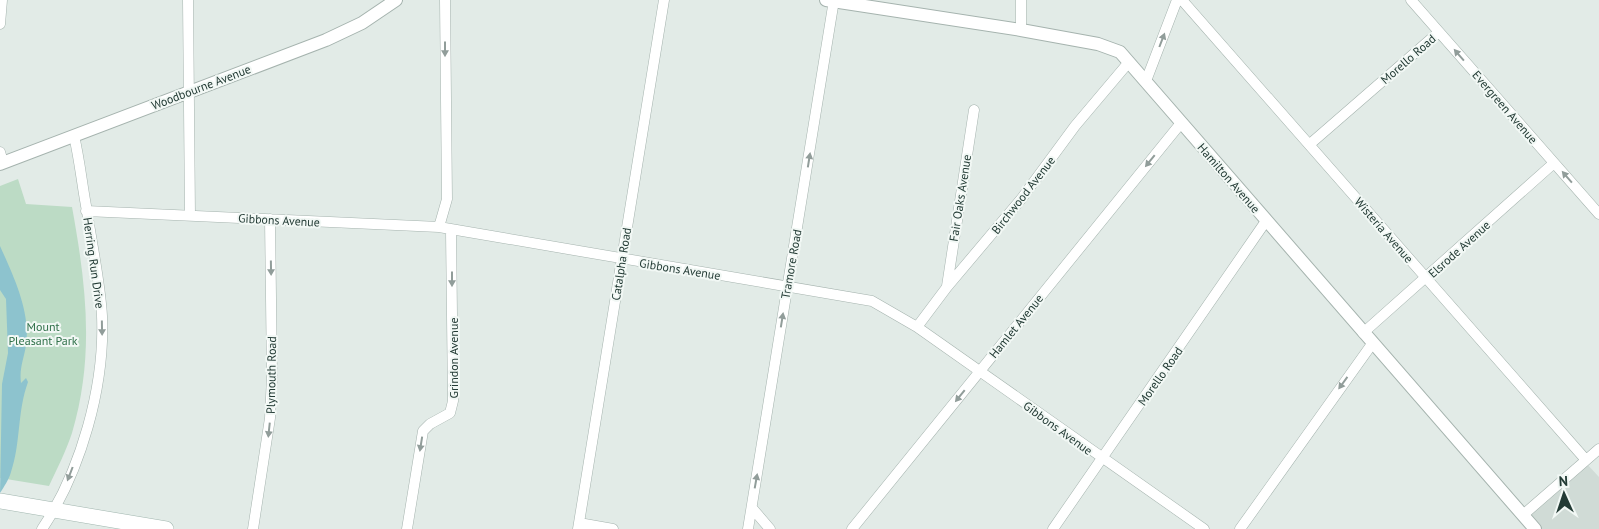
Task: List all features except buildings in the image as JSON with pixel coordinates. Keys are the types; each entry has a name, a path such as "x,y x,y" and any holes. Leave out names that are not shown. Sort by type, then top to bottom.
{"main road":[{"path":"0,501 166,529"}],"street":[{"path":"0,24 2,0"},
{"path":"188,0 190,215"},
{"name":"Woodbourne Avenue","path":"1,159 74,136 326,40 362,23 396,0"},
{"path":"439,227 447,198 445,0"},
{"name":"Catalpha Road","path":"578,526 664,0"},
{"name":"Hamilton Avenue","path":"832,0 1021,30 1111,47 1120,52 1372,344 1535,529"},
{"name":"Tramore Road","path":"748,529 832,0"},
{"path":"1021,0 1021,30"},
{"path":"1146,81 1177,0"},
{"name":"Wisteria Avenue","path":"1182,0 1586,460"},
{"name":"Evergreen Avenue","path":"1411,0 1599,214"},
{"name":"Morello Road","path":"1310,144 1439,32"},
{"name":"Birchwood Avenue","path":"917,327 947,286 1022,198 1075,126 1129,62"},
{"name":"Fair Oaks Avenue","path":"947,286 974,110"},
{"name":"Hamlet Avenue","path":"852,529 1181,123"},
{"name":"Herring Run Drive","path":"42,529 54,511 92,412 102,340 100,289 74,136"},
{"name":"Elsrode Avenue","path":"1363,333 1554,163"},
{"name":"Gibbons Avenue","path":"86,211 439,227 451,231 872,301 917,327 1102,460 1204,529"},
{"name":"Plymouth Road","path":"253,529 270,418 272,377 270,219"},
{"name":"Morello Road","path":"1053,529 1266,221"},
{"name":"Grindon Avenue","path":"408,529 423,431 430,424 450,413 453,401 451,231"},
{"path":"1240,529 1372,344"},
{"path":"1523,515 1599,449"},
{"path":"752,508 770,529"},
{"path":"578,526 613,529"}],"shaded area":[{"path":"1586,463 1599,477 1599,529 1536,529 1523,515"}],"green space":[{"name":"Mount Pleasant Park","path":"18,179 26,204 72,207 84,292 86,348 79,404 70,440 49,486 0,478 0,186"}],"water":[{"path":"0,246 20,294 26,320 26,345 21,368 21,383 26,378 28,382 22,405 14,461 9,477 0,493 2,384 8,353 6,299 0,290"}]}
